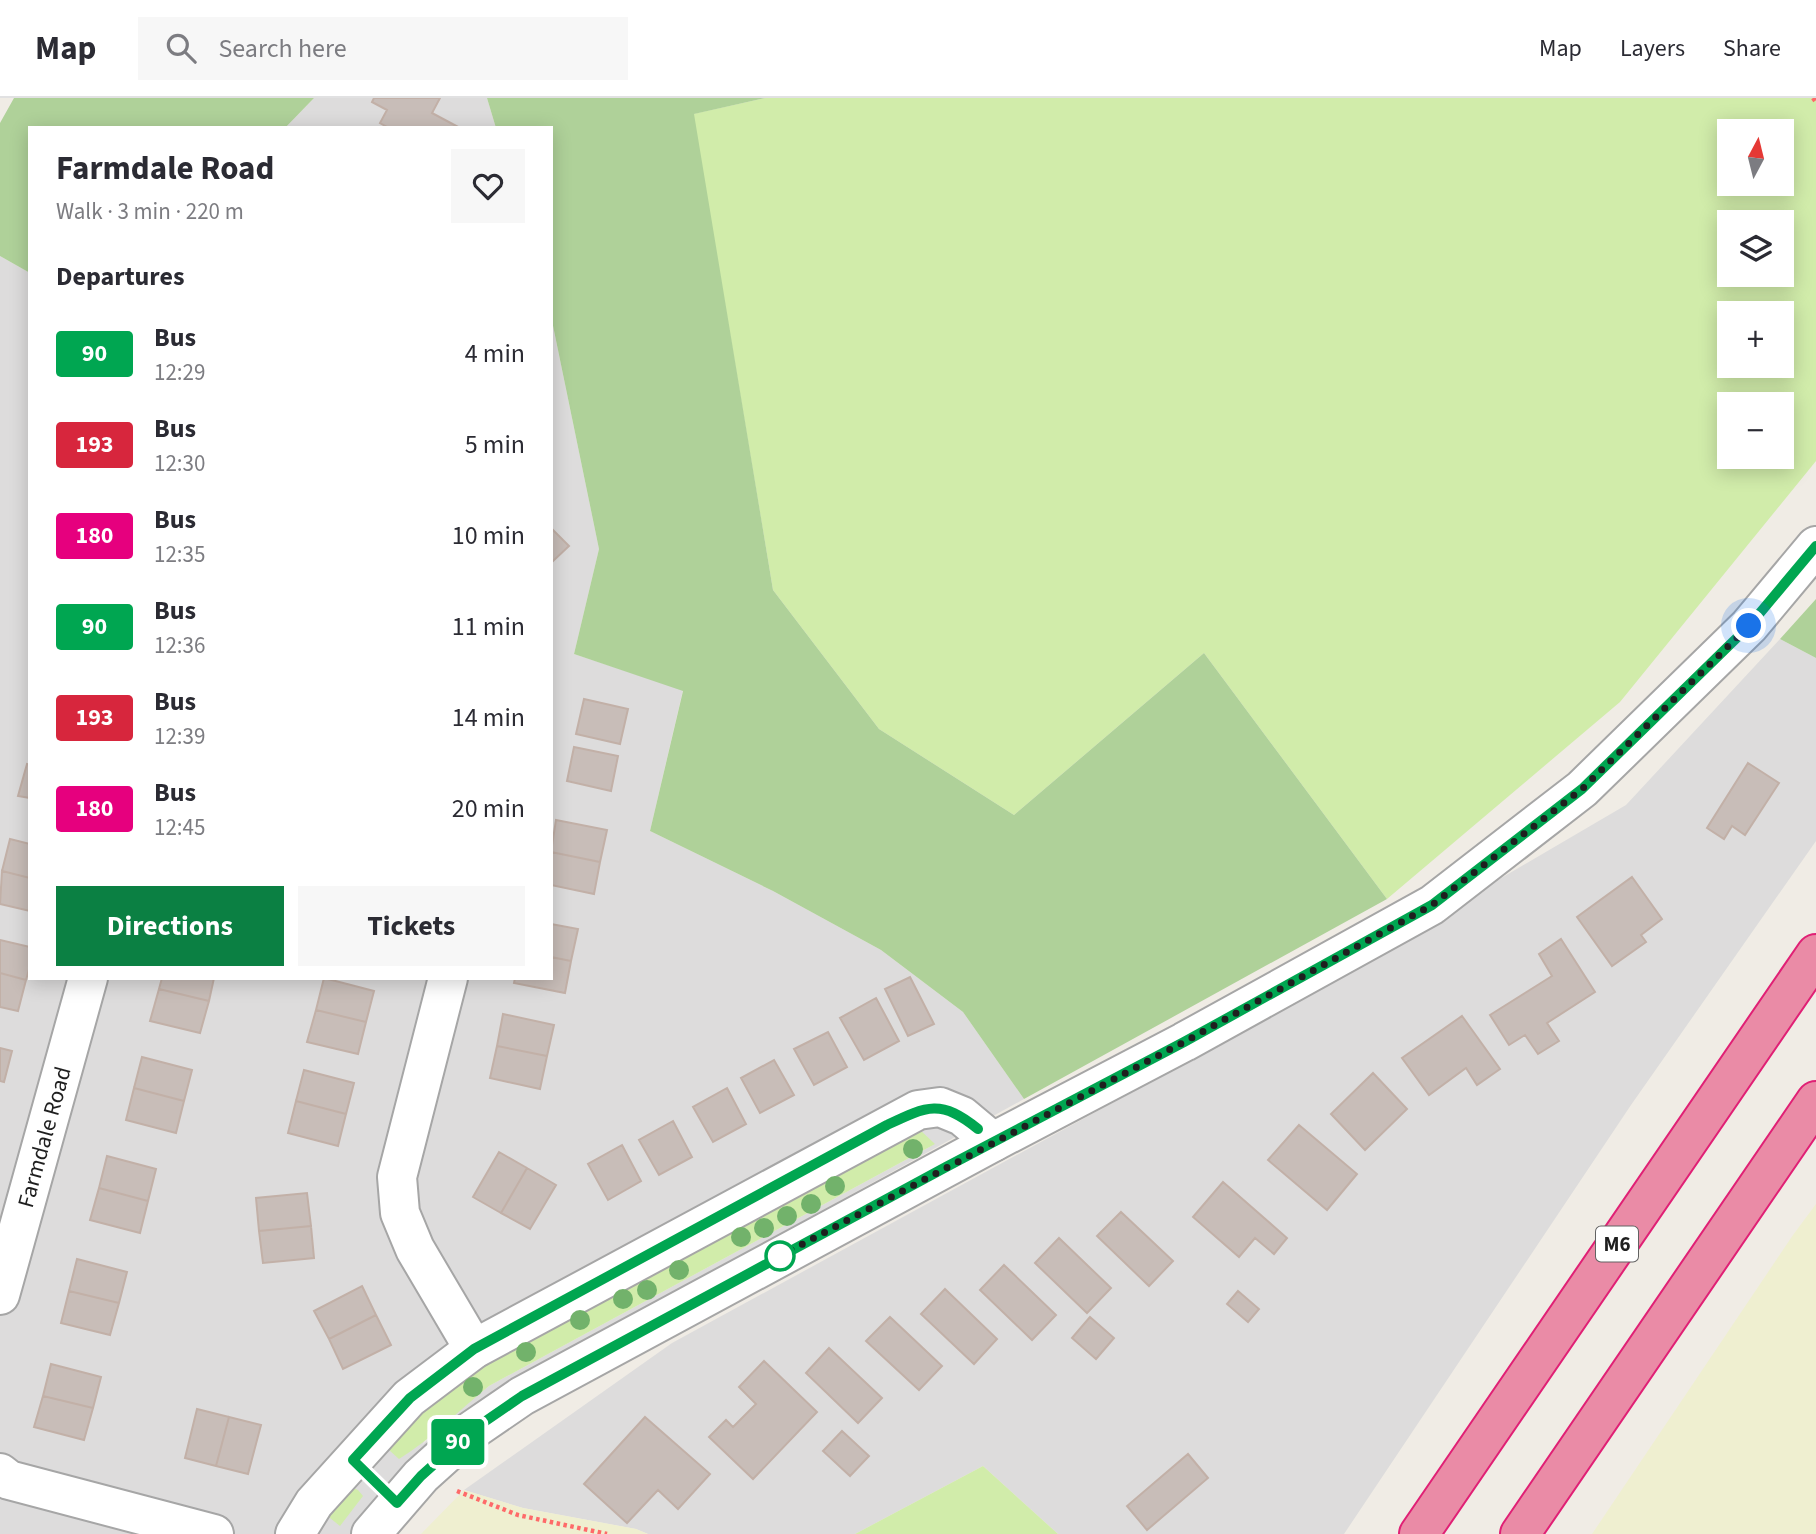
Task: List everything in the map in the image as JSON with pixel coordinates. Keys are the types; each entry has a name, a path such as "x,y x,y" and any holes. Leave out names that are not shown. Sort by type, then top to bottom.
{"highway":[{"name":"M6","path":"1419,1534 1816,954"},
{"path":"1520,1534 1816,1101"}],"street":[{"path":"370,1534 409,1489 471,1431 522,1396 1184,1042 1432,905 1582,789 1749,626 1816,546"},
{"name":"Farmdale Road","path":"0,1295 87,980"},
{"path":"447,980 397,1177 400,1213 415,1249 474,1349"},
{"path":"295,1534 314,1503 410,1398 474,1349 918,1110 940,1107 962,1116 993,1142"},
{"path":"353,1460 409,1489"},
{"path":"0,1473 9,1480 214,1534"}],"path":[{"path":"409,1489 607,1534"}],"shaded area":[{"path":"314,98 487,98 495,126 287,126"},
{"path":"0,256 28,272 28,980 553,980 553,326 599,549 574,654 683,690 650,831 773,891 881,950 963,1012 1024,1099 494,1392 364,1534 0,1534","holes":["935,1144 489,1386 454,1414 422,1445 480,1360"]},
{"path":"1780,639 1816,658 1816,841 1631,1105 1344,1534 1058,1534 983,1466 855,1534 648,1534 636,1529 523,1508 464,1490 672,1343 1191,1060 1626,805"}],"green space":[{"path":"14,98 314,98 287,126 28,126 28,272 0,256 0,123"},
{"path":"487,98 765,98 694,114 773,590 879,729 1014,815 1204,653 1387,899 1024,1099 963,1012 881,950 773,891 650,831 683,691 574,654 599,549 553,326 553,126 495,126"},
{"path":"765,98 1816,98 1816,461 1620,702 1387,899 1204,653 1014,815 879,729 773,590 693,114"},
{"path":"1816,599 1816,658 1780,639"},
{"path":"919,1129 935,1144 489,1386 399,1459 389,1450 392,1435 453,1381"},
{"path":"1816,1204 1816,1534 1592,1534 1793,1235"},
{"path":"983,1466 1058,1534 855,1534"},
{"path":"351,1487 363,1496 340,1526 325,1514"},
{"path":"464,1490 523,1508 636,1529 648,1534 421,1534"}],"building":[{"path":"374,98 440,98 432,113 456,126 385,126 380,123 387,110 372,102"},
{"path":"553,530 569,546 553,561"},
{"path":"584,699 628,709 620,744 576,734"},
{"path":"574,747 618,756 611,791 567,781"},
{"path":"1748,763 1779,783 1745,835 1732,826 1724,839 1707,828"},
{"path":"27,764 28,798 18,796"},
{"path":"556,820 607,830 600,862 553,852"},
{"path":"10,839 28,844 28,878 2,871"},
{"path":"553,852 600,862 594,894 553,885"},
{"path":"2,871 28,878 28,911 0,904"},
{"path":"1632,877 1662,919 1641,935 1646,942 1612,966 1577,917"},
{"path":"553,924 578,929 571,961 553,957"},
{"path":"1561,939 1595,992 1547,1023 1559,1041 1538,1054 1525,1035 1509,1045 1490,1015 1552,976 1539,954"},
{"path":"0,940 28,947 26,980 0,973"},
{"path":"553,957 571,961 565,993 514,983 515,980 553,980"},
{"path":"0,973 26,980 18,1011 0,1007"},
{"path":"910,977 934,1024 908,1036 885,989"},
{"path":"161,980 214,980 209,1001 159,989"},
{"path":"324,980 374,991 366,1022 316,1010"},
{"path":"159,989 209,1001 200,1033 150,1021"},
{"path":"876,998 899,1041 864,1060 840,1018"},
{"path":"316,1010 366,1022 358,1054 307,1042"},
{"path":"503,1014 554,1025 547,1056 497,1046"},
{"path":"1462,1016 1500,1069 1477,1085 1466,1068 1429,1095 1402,1058"},
{"path":"828,1032 847,1067 814,1085 794,1049"},
{"path":"497,1046 547,1056 540,1089 490,1078"},
{"path":"0,1048 12,1051 4,1082 0,1081"},
{"path":"142,1057 192,1070 184,1101 134,1088"},
{"path":"774,1060 794,1095 760,1113 741,1078"},
{"path":"304,1070 354,1083 346,1114 296,1101"},
{"path":"1373,1073 1407,1109 1365,1150 1331,1114"},
{"path":"134,1088 184,1101 176,1133 126,1120"},
{"path":"727,1088 746,1124 713,1142 693,1107"},
{"path":"296,1101 346,1114 338,1146 288,1133"},
{"path":"673,1121 692,1157 659,1175 639,1140"},
{"path":"1299,1125 1357,1174 1327,1210 1268,1160"},
{"path":"622,1145 641,1181 608,1200 588,1164"},
{"path":"499,1152 527,1168 501,1213 473,1197"},
{"path":"107,1156 156,1169 148,1201 99,1188"},
{"path":"527,1168 556,1185 530,1229 501,1213"},
{"path":"1223,1182 1287,1238 1274,1254 1255,1238 1239,1257 1193,1217"},
{"path":"99,1188 148,1201 140,1233 90,1220"},
{"path":"307,1193 311,1226 259,1231 256,1198"},
{"path":"1121,1212 1173,1261 1149,1286 1097,1236"},
{"path":"311,1226 314,1258 263,1263 259,1231"},
{"path":"1059,1238 1111,1288 1087,1313 1035,1263"},
{"path":"77,1259 127,1272 119,1303 69,1291"},
{"path":"1004,1265 1056,1315 1032,1340 980,1290"},
{"path":"362,1286 376,1315 329,1339 314,1311"},
{"path":"945,1289 997,1339 974,1364 921,1314"},
{"path":"69,1291 119,1303 110,1335 61,1323"},
{"path":"1238,1291 1259,1309 1248,1322 1227,1304"},
{"path":"376,1315 391,1345 343,1369 329,1339"},
{"path":"890,1317 942,1366 919,1390 866,1341"},
{"path":"1090,1317 1114,1338 1096,1359 1072,1338"},
{"path":"829,1348 882,1398 858,1423 806,1373"},
{"path":"764,1361 817,1412 753,1479 709,1437 726,1420 733,1427 756,1404 739,1387"},
{"path":"51,1364 101,1377 93,1408 43,1396"},
{"path":"43,1396 93,1408 84,1440 34,1427"},
{"path":"197,1409 229,1417 216,1466 185,1458"},
{"path":"229,1417 261,1425 248,1474 216,1466"},
{"path":"645,1417 710,1474 678,1509 658,1490 627,1523 584,1484"},
{"path":"842,1431 869,1456 850,1476 823,1451"},
{"path":"1188,1454 1208,1478 1147,1530 1127,1506"}],"bus line":[{"name":"90","path":"978,1129 962,1116 940,1107 918,1110 887,1125 474,1349 410,1398 353,1460 397,1503 421,1476 471,1431 522,1396 1184,1042 1432,905 1582,789 1749,626 1816,546"}],"route":[{"path":"780,1256 1184,1042 1432,905 1582,789 1749,626"}]}
